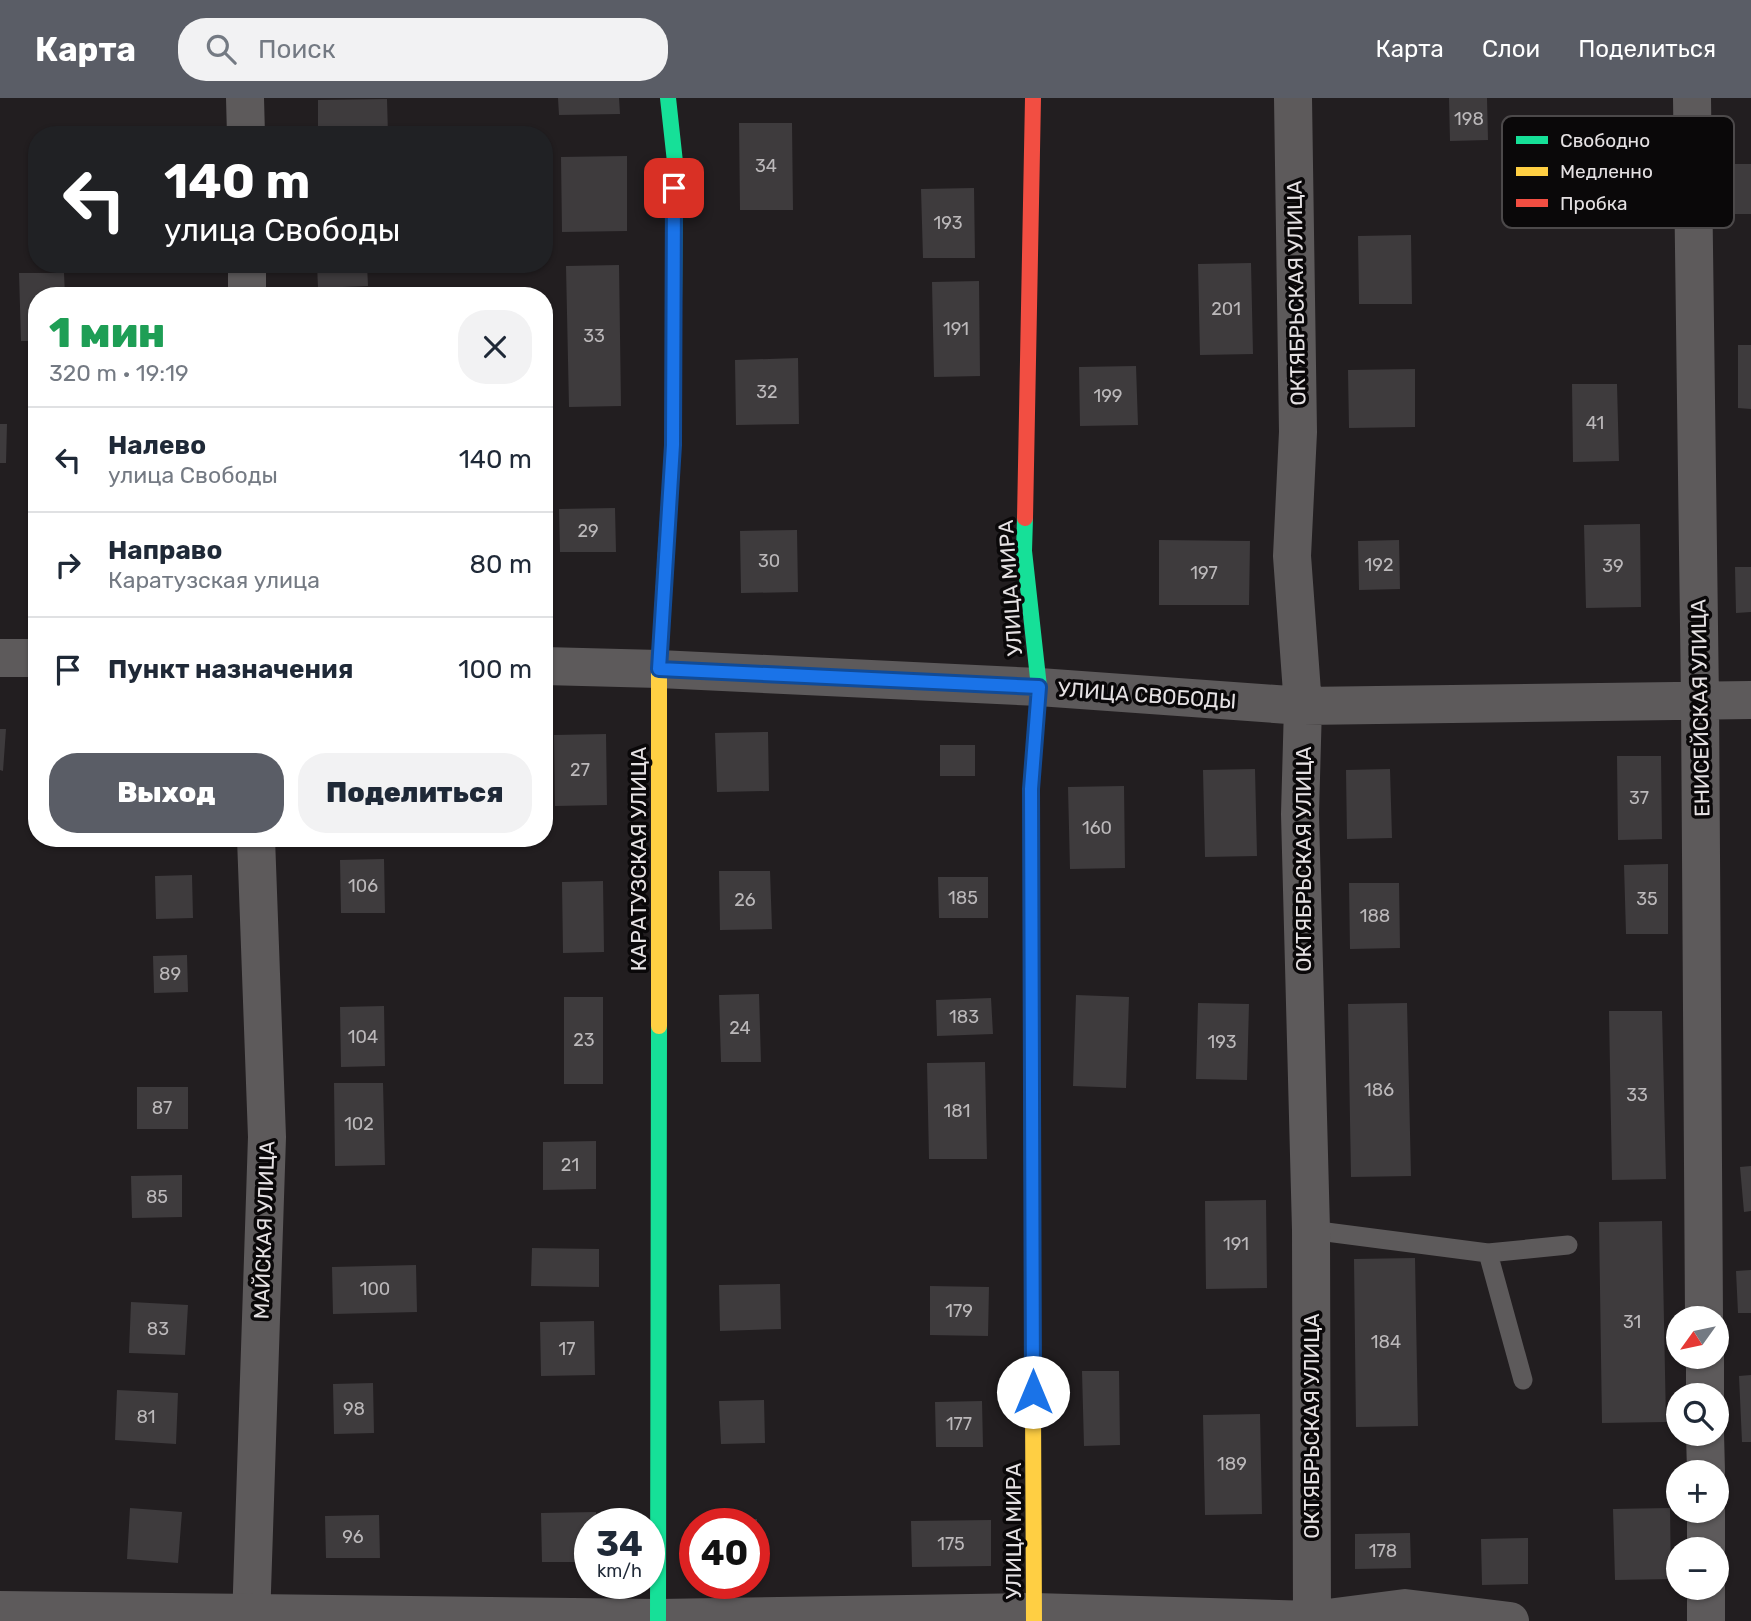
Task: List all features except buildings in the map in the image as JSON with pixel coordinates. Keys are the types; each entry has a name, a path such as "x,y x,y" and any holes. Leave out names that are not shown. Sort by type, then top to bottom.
{"street":[{"path":"246,98 246,126"},
{"name":"КАРАТУЗСКАЯ УЛИЦА","path":"659,1620 659,669 673,445 675,162 668,98"},
{"name":"УЛИЦА МИРА","path":"1033,98 1024,551 1039,687 1031,789 1034,1617"},
{"name":"ОКТЯБРЬСКАЯ УЛИЦА","path":"1293,98 1298,432 1292,556 1303,706 1300,814 1311,1230 1312,1621"},
{"name":"ЕНИСЕЙСКАЯ УЛИЦА","path":"1692,98 1692,116"},
{"name":"ЕНИСЕЙСКАЯ УЛИЦА","path":"1694,228 1704,1306"},
{"path":"0,657 28,658"},
{"name":"УЛИЦА СВОБОДЫ","path":"553,667 659,669 1039,687 1303,706 1751,700"},
{"name":"МАЙСКАЯ УЛИЦА","path":"251,1618 267,1137 257,847"},
{"path":"1706,1600 1706,1621"},
{"path":"0,1610 251,1618 659,1620 1034,1617 1312,1621 1405,1608 1510,1621"}],"lane":[{"path":"1311,1230 1488,1253 1567,1245"},
{"path":"1488,1253 1523,1380"}],"traffic: fast":[{"path":"666,551 673,445 675,162 668,98"},
{"path":"1025,518 1024,551 1039,687 1031,789 1032,1189"},
{"path":"658,1621 659,1026"}],"traffic: slow":[{"path":"659,1026 659,669 666,551"},
{"path":"1032,1189 1034,1621"}],"traffic: jam":[{"path":"1025,518 1033,98"}],"route":[{"path":"674,188 673,445 659,669 1039,687 1031,789 1033,1392"}]}
